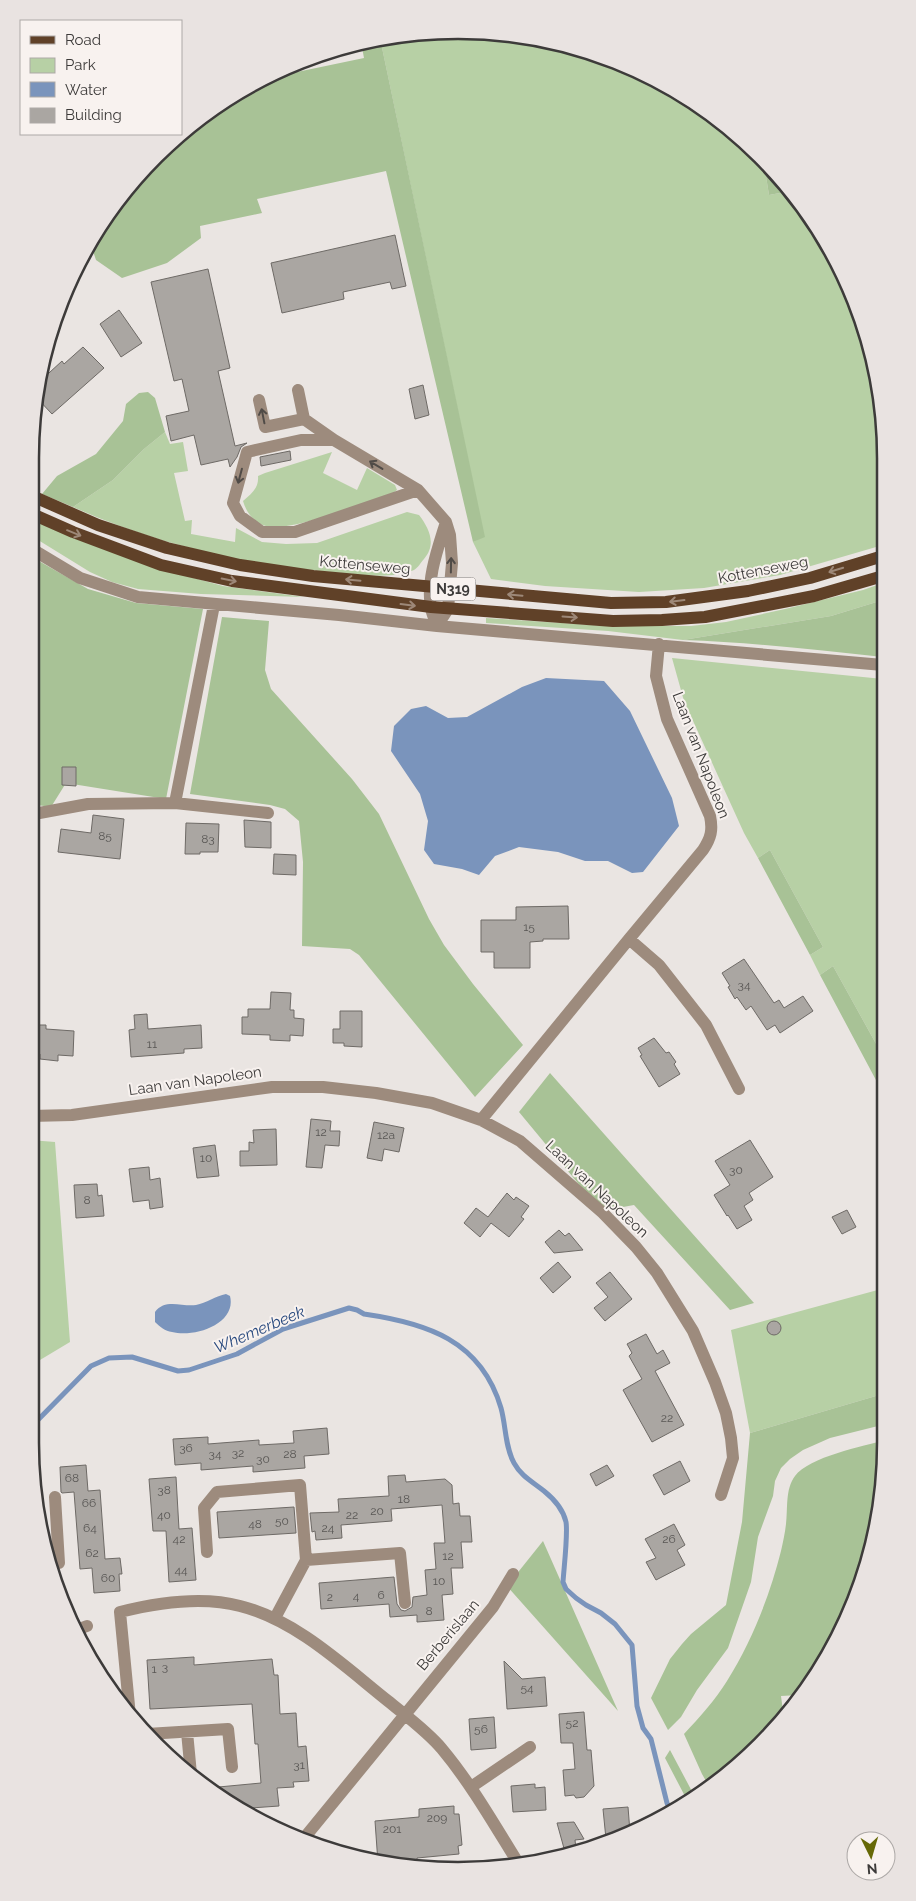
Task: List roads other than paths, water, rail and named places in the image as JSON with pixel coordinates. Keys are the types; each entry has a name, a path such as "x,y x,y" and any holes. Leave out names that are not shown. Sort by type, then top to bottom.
{"main road":[{"name":"Kottenseweg","path":"39,499 98,525 167,548 240,565 313,576 612,603 666,602 748,591 810,578 877,558"},
{"name":"N319","path":"39,516 73,532 161,565 232,581 431,608 613,621 704,617 814,596 877,578"}],"street":[{"path":"298,390 304,419 334,440 418,490 446,522 450,535 452,563 450,589 448,609 437,626"},
{"path":"260,400 265,427 304,419"},
{"path":"334,440 301,440 247,452 233,503 240,516 262,532 295,532 418,490"},
{"path":"437,626 431,608 430,587 437,551 446,522"},
{"path":"39,553 80,578 138,598 877,664"},
{"path":"175,803 214,605"},
{"name":"Laan van Napoleon","path":"481,1120 710,840 713,828 706,805 667,719 656,676 659,644"},
{"path":"39,813 88,804 175,803 268,813"},
{"path":"629,938 659,965 706,1025 740,1089"},
{"name":"Laan van Napoleon","path":"39,1116 72,1115 272,1087 323,1087 406,1097 432,1103 481,1120 520,1141 603,1213 636,1247 676,1302 706,1358 730,1430 734,1458 721,1496"},
{"path":"207,1552 204,1508 217,1492 300,1485 306,1560 274,1618"},
{"path":"55,1497 59,1562 56,1563"},
{"path":"306,1560 400,1552 405,1603"},
{"name":"Berberislaan","path":"307,1834 493,1607 513,1574"},
{"path":"129,1702 120,1612 152,1604 211,1602 239,1605 274,1618 327,1652 404,1714 441,1747 471,1787 515,1859"},
{"path":"158,1734 228,1729 232,1767"},
{"path":"187,1732 190,1765"},
{"path":"471,1787 530,1747"}],"water":[{"path":"546,678 604,681 630,711 672,798 679,826 643,872 632,873 608,861 585,861 558,852 519,847 495,856 479,875 462,869 434,864 424,850 428,821 420,794 391,751 394,726 411,709 426,706 448,718 467,717 522,687"},
{"path":"226,1294 230,1296 230,1306 227,1314 221,1321 202,1331 181,1333 167,1331 155,1322 155,1312 164,1305 196,1305"}],"waterway":[{"name":"Whemerbeek","path":"39,1419 91,1366 109,1358 132,1357 178,1371 189,1370 237,1354 283,1329 349,1308 364,1314 409,1323 448,1339 465,1351 480,1366 492,1385 501,1408 511,1457 517,1468 551,1497 563,1513 566,1522 563,1582 566,1589 576,1598 615,1624 632,1645 637,1706 643,1728 651,1739 668,1806"}]}
